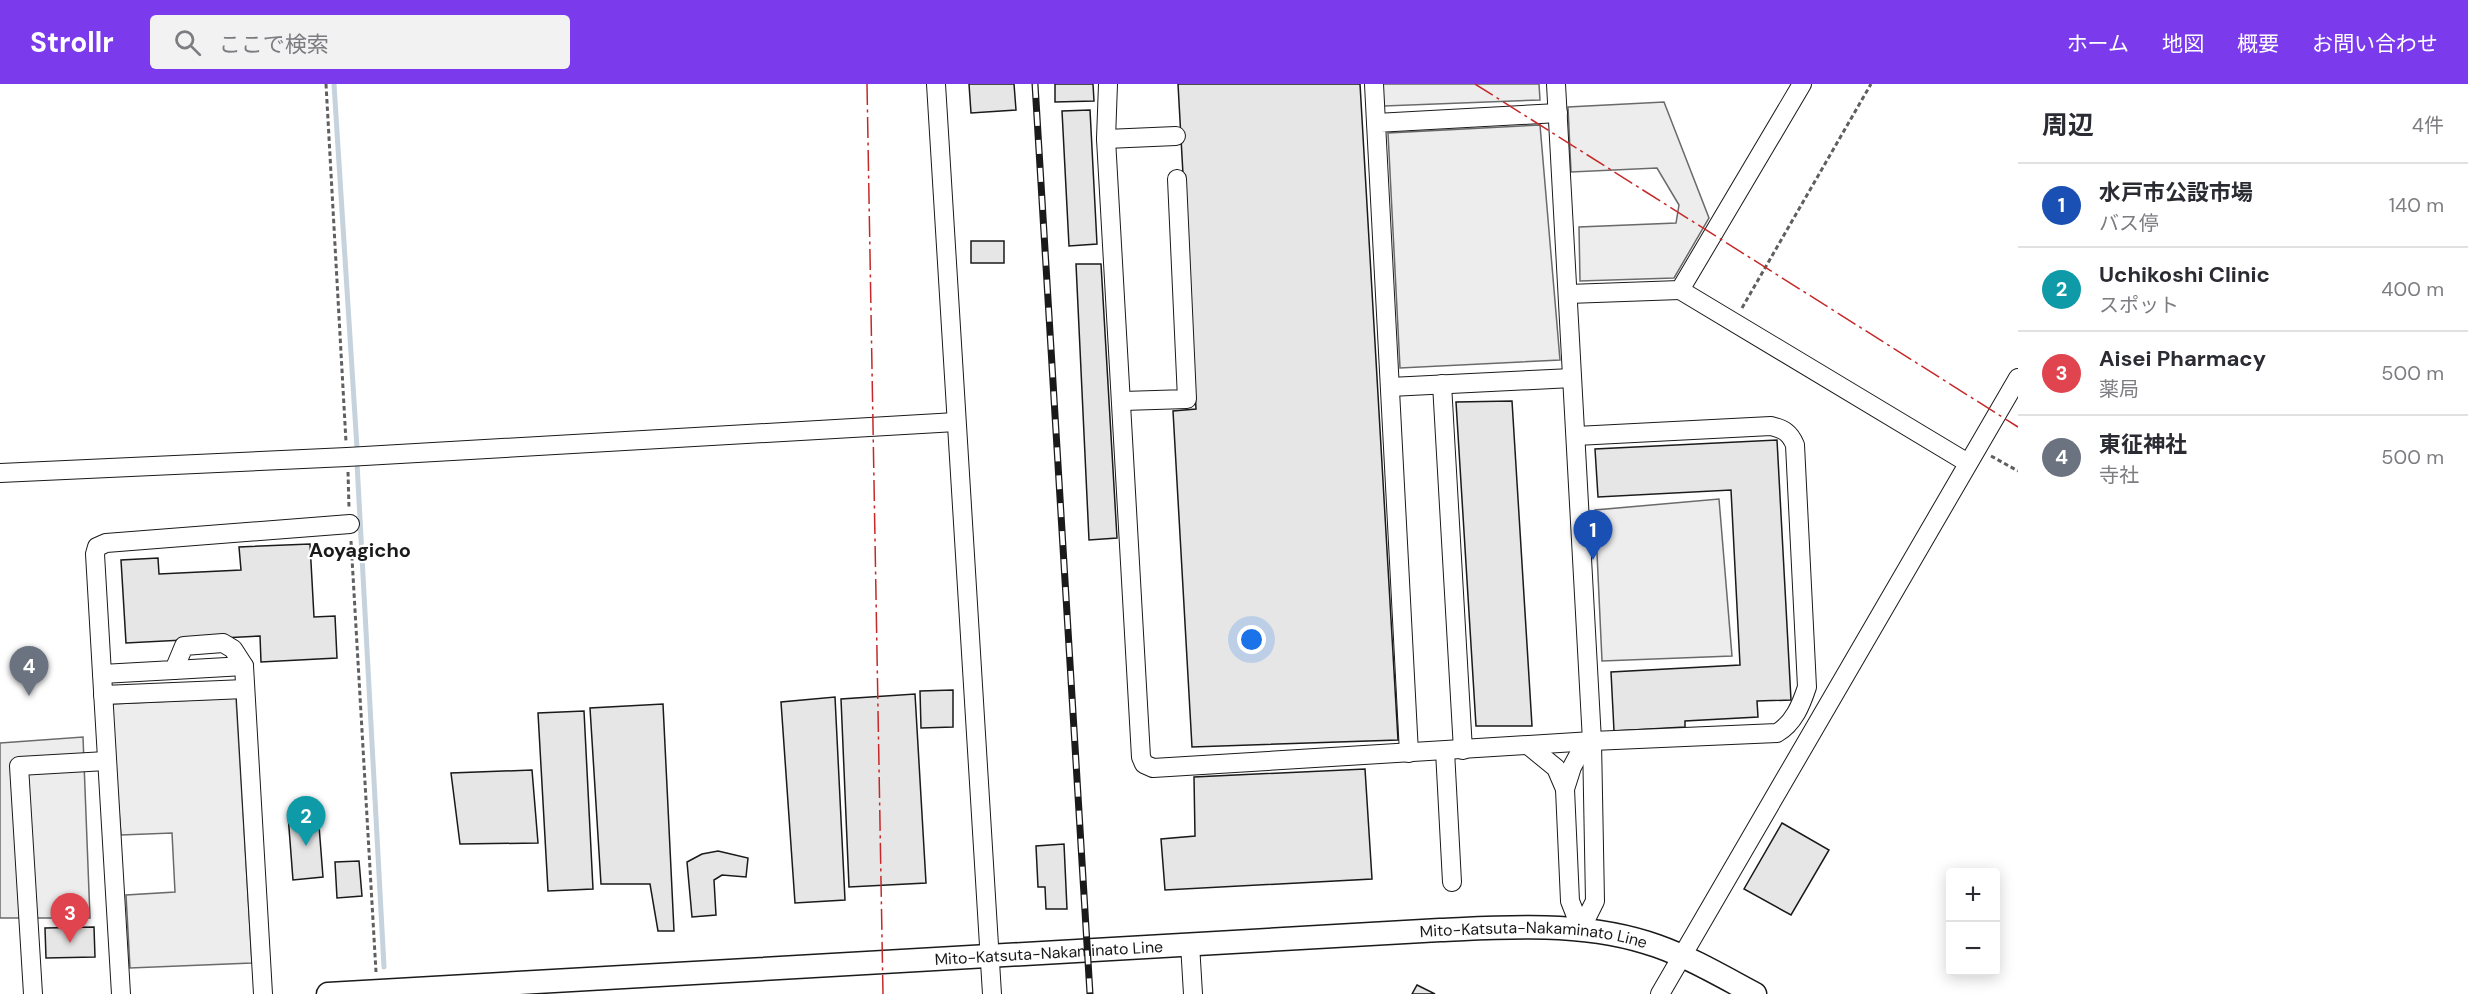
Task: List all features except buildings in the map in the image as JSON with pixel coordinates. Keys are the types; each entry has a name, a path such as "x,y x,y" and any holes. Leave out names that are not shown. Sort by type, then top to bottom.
{"main road":[{"name":"Mito-Katsuta-Nakaminato Line","path":"328,994 1190,944 1548,926 1581,929 1632,939 1682,956 1755,994"}],"street":[{"path":"936,84 992,994"},
{"path":"1108,84 1106,139 1123,401 1141,757 1144,764 1153,768 1592,741 1777,733 1786,728 1803,699 1807,687 1795,445 1791,436 1783,428 1771,426 1576,436"},
{"path":"1374,84 1409,753"},
{"path":"1556,84 1592,741 1595,901 1581,929"},
{"path":"1680,290 1802,84"},
{"path":"1376,123 1558,113"},
{"path":"1106,139 1176,136"},
{"path":"1123,401 1187,399 1177,179"},
{"path":"1568,294 1680,290 1972,455"},
{"path":"1389,387 1572,378"},
{"path":"1660,994 2018,378"},
{"path":"1442,384 1463,750"},
{"path":"0,473 956,422"},
{"path":"121,994 95,554 98,547 106,543 350,524"},
{"path":"102,674 174,669 184,646 192,644 223,643 233,649 244,666 263,994"},
{"path":"103,695 245,688"},
{"path":"1786,728 1808,741"},
{"path":"1581,929 1570,901 1565,789 1572,767 1592,741"},
{"path":"1529,746 1556,768 1565,789"},
{"path":"1445,751 1452,882"},
{"path":"33,994 19,766 106,761"},
{"path":"1190,944 1193,994"}],"path":[{"path":"1741,310 1871,84"},
{"path":"1972,455 2018,471"}],"shaded area":[{"path":"1382,84 1539,84 1540,100 1384,106"},
{"path":"1664,102 1709,218 1674,278 1580,281 1579,227 1676,223 1679,205 1657,168 1571,172 1568,107"},
{"path":"1540,125 1560,360 1400,368 1388,133"},
{"path":"1719,499 1732,656 1602,661 1595,510"},
{"path":"236,698 252,963 130,968 126,895 175,892 172,833 121,835 110,704"},
{"path":"83,737 90,918 0,918 0,743"}],"waterway":[{"path":"334,84 357,448"},
{"path":"357,463 384,967"}],"railway":[{"path":"1035,84 1090,994"}],"power":[{"path":"867,84 883,994"},
{"path":"1475,84 2018,427"}],"place":[{"name":"水戸市公設市場","path":"1593,560"},
{"name":"東征神社","path":"29,696"},
{"name":"Uchikoshi Clinic","path":"306,846"},
{"name":"Aisei Pharmacy","path":"70,943"}],"district":[{"name":"Aoyagicho","path":"360,550"}]}
